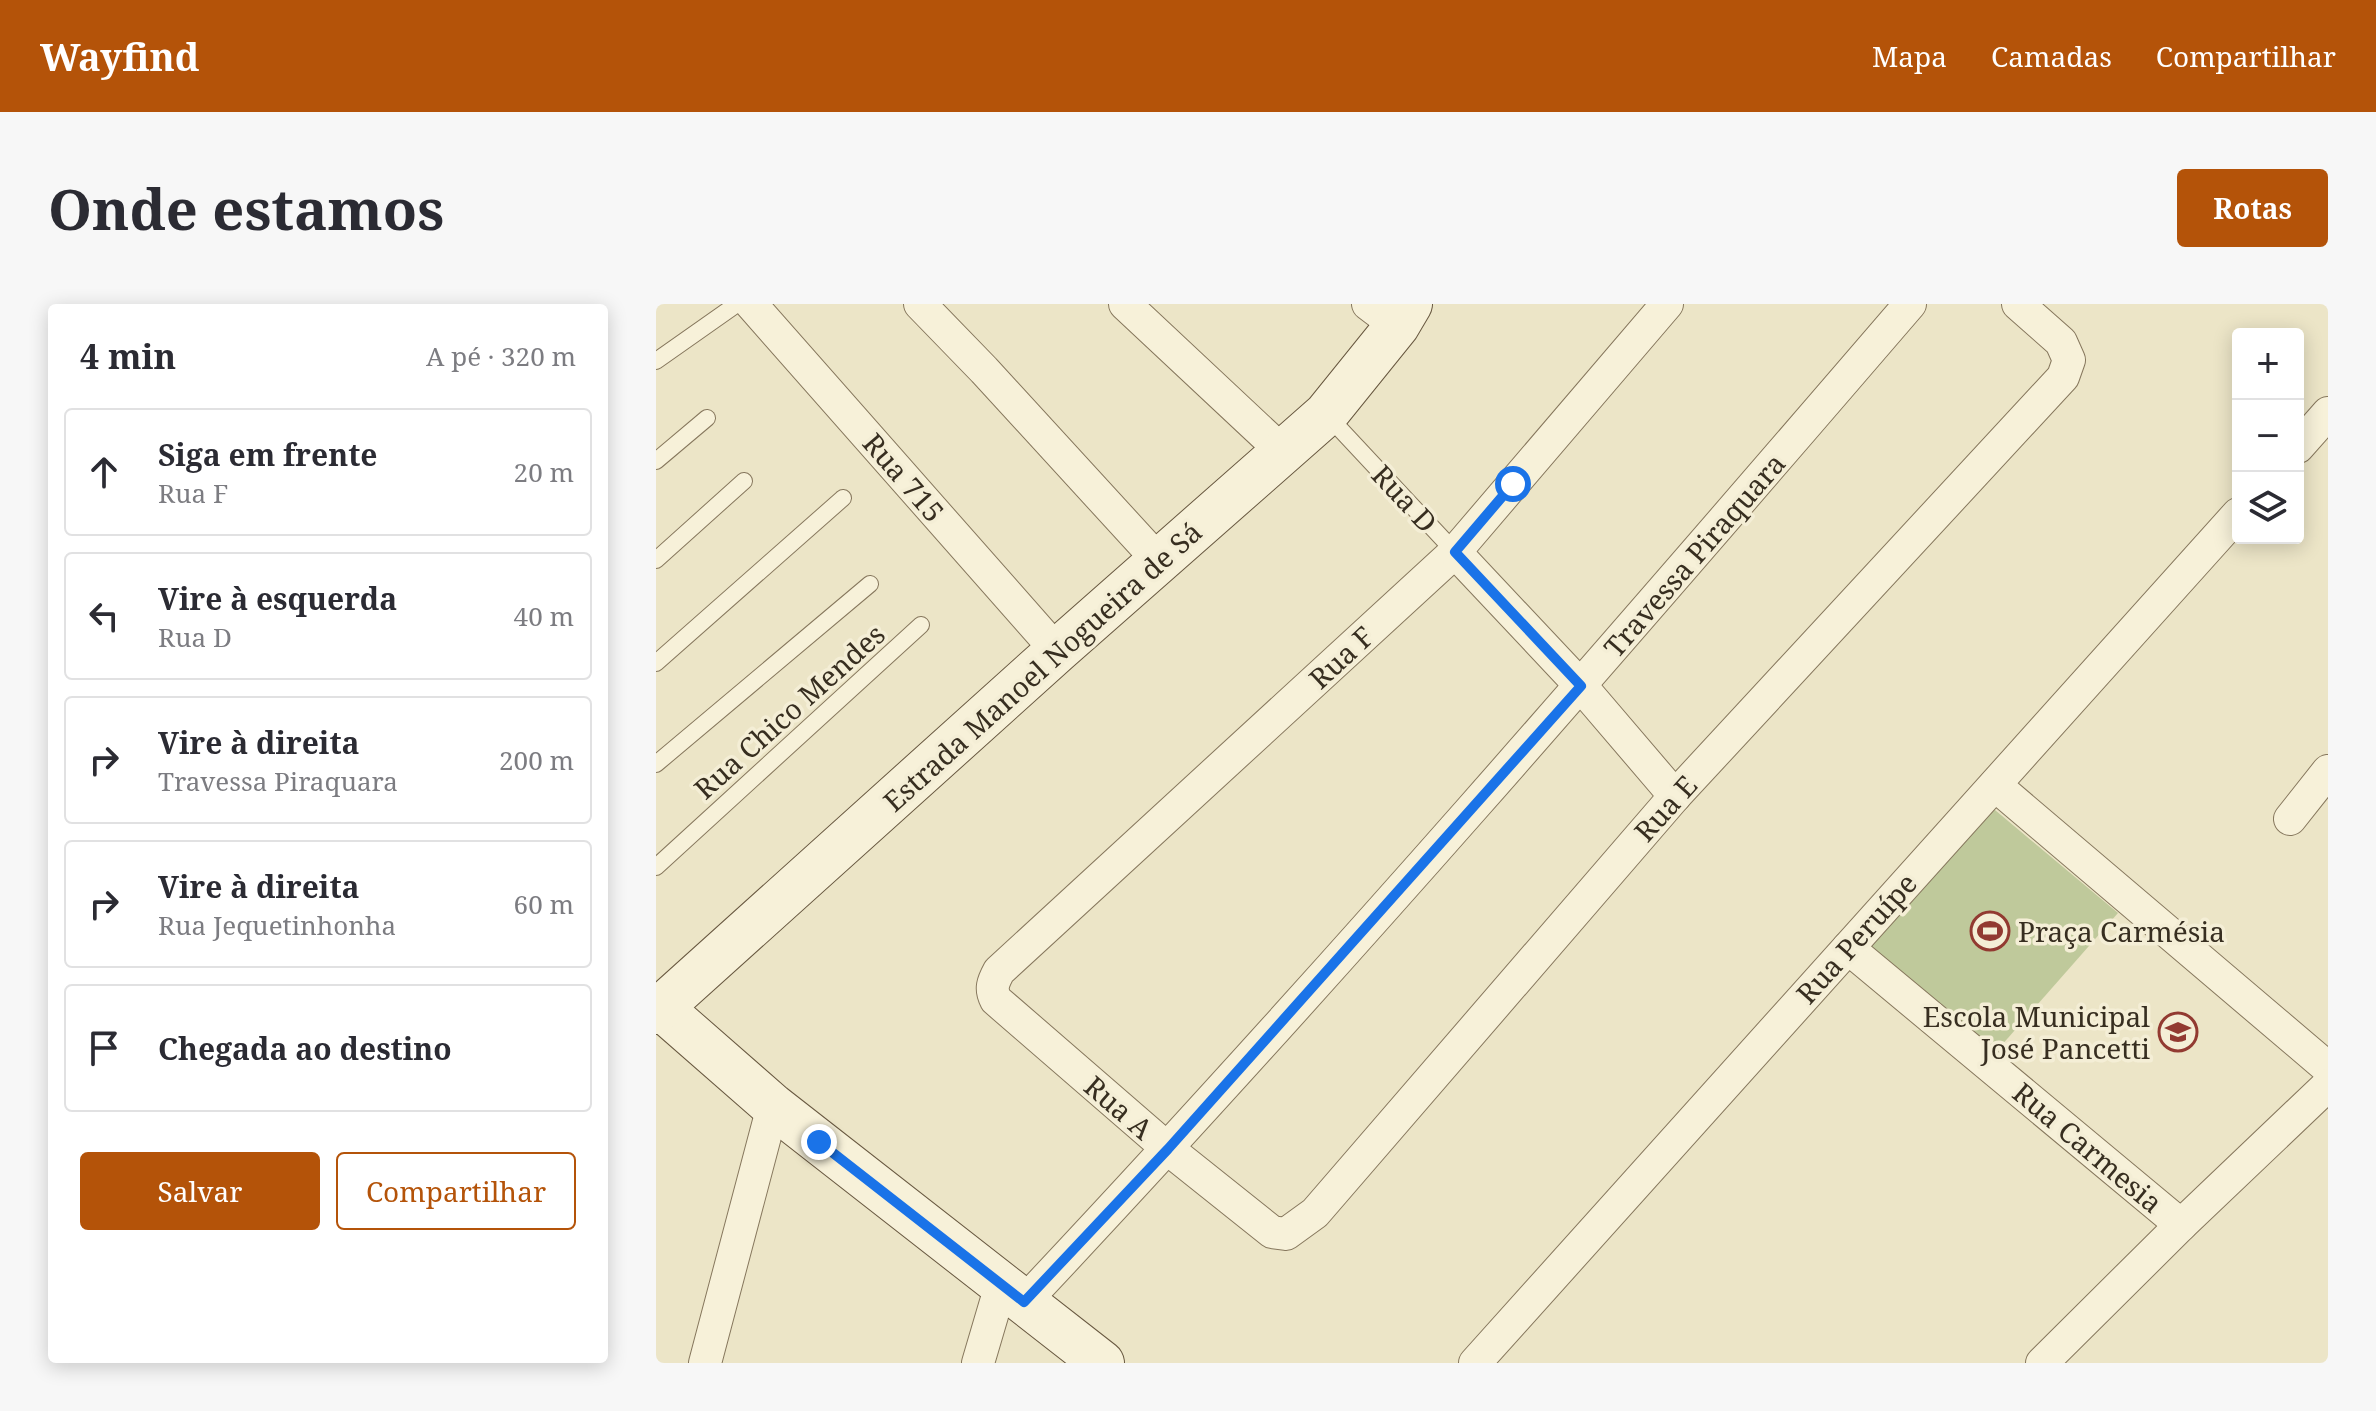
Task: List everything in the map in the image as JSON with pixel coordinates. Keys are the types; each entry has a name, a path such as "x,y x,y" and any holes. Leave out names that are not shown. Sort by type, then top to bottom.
{"main road":[{"name":"Estrada Manoel Nogueira de Sá","path":"658,1007 1326,414 1392,311"},
{"path":"658,1007 773,1106 1102,1363"}],"street":[{"name":"Rua 715","path":"751,304 1057,651"},
{"path":"920,304 1159,561"},
{"path":"1125,304 1283,452"},
{"name":"Rua F","path":"992,986 999,971 1455,552 1667,304"},
{"name":"Travessa Piraquara","path":"1013,1293 1168,1149 1581,686 1910,304"},
{"name":"Rua E","path":"1257,1220 1272,1232 1286,1234 1315,1213 1675,796 2063,377 2069,360 2061,342 2018,304"},
{"path":"2304,440 2328,413"},
{"name":"Rua Peruípe","path":"1475,1363 2232,521"},
{"name":"Rua D","path":"1455,552 1581,686 1675,796"},
{"path":"2290,819 2328,771"},
{"path":"1995,785 2328,1068"},
{"name":"Rua Carmesia","path":"1848,948 2181,1225"},
{"name":"Rua A","path":"992,986 996,1000 1168,1149 1257,1220"},
{"path":"2042,1363 2328,1085"},
{"path":"705,1363 773,1106"},
{"path":"978,1363 1013,1293"}],"lane":[{"path":"656,361 737,304"},
{"name":"Rua D","path":"1326,414 1455,552"},
{"path":"656,461 707,418"},
{"path":"656,560 744,481"},
{"path":"656,663 843,498"},
{"path":"656,764 870,584"},
{"name":"Rua Chico Mendes","path":"656,867 921,625"}],"green space":[{"name":"Praça Carmésia","path":"1989,805 2118,913 1993,1055 1862,948"}],"place":[{"name":"Praça Carmésia","path":"1990,931"},
{"name":"Escola Municipal José Pancetti","path":"2178,1032"}],"route":[{"path":"819,1142 1024,1302 1168,1149 1581,686 1455,552 1513,484"}]}
